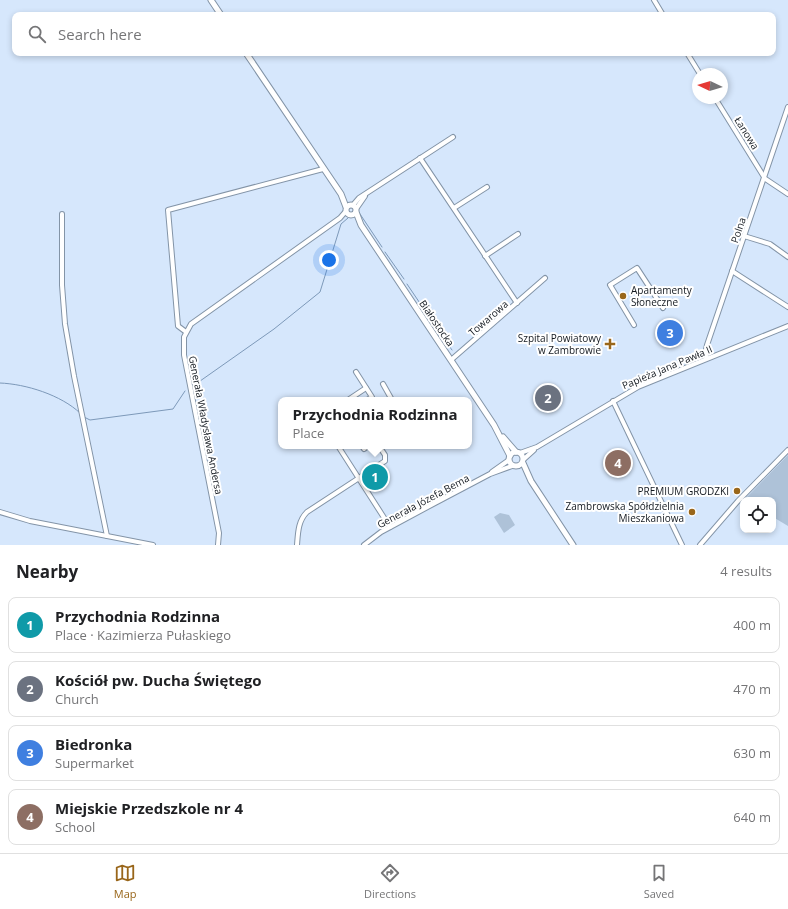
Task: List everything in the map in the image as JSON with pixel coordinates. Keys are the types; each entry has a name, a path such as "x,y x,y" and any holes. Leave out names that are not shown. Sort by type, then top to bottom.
{"main road":[{"path":"211,0 219,12"},
{"name":"Białostocka","path":"248,56 498,432 515,466"},
{"name":"Białostocka","path":"498,432 518,453 523,461"},
{"path":"510,458 518,453"},
{"path":"531,481 515,466 523,461 531,481 573,545"}],"street":[{"path":"654,0 661,12"},
{"path":"689,56 696,68"},
{"name":"Łanowa","path":"719,104 764,178"},
{"name":"Polna","path":"707,358 706,350 788,107"},
{"path":"323,169 168,210 178,326 186,332 191,324 351,210 367,193 453,137"},
{"name":"Towarowa","path":"420,158 517,303"},
{"path":"764,178 788,194"},
{"path":"454,208 487,187"},
{"path":"62,214 62,285 65,324 74,376 107,536"},
{"path":"485,256 518,234"},
{"path":"744,236 770,244 788,257"},
{"path":"634,325 610,285 637,268 663,308"},
{"path":"732,271 788,307"},
{"name":"Towarowa","path":"451,360 545,278"},
{"name":"Papieża Jana Pawła II","path":"518,453 537,447 638,387 788,326"},
{"name":"Generała Władysława Andersa","path":"186,332 183,344 184,355 219,533 218,545"},
{"path":"356,372 372,397"},
{"path":"383,384 390,397"},
{"path":"352,397 366,388"},
{"path":"613,401 618,408 631,439 682,545"},
{"name":"Papieża Jana Pawła II","path":"523,461 537,447"},
{"path":"340,449 390,527"},
{"path":"297,545 302,517 307,512 360,479 385,461 385,455 382,449"},
{"path":"700,545 738,500 788,450"},
{"name":"Generała Józefa Bema","path":"490,474 510,458"},
{"name":"Generała Józefa Bema","path":"364,545 373,537 390,527 490,474 515,466"},
{"path":"0,512 30,521 153,545"}],"shaded area":[{"path":"788,455 788,526 776,519 776,497 747,497"},
{"path":"500,513 509,515 515,525 504,533 494,517"}],"waterway":[{"path":"358,211 382,247"},
{"path":"193,386 274,329 320,292 341,224 348,218"},
{"path":"385,252 404,279"},
{"path":"407,284 436,327"},
{"path":"439,332 452,350"},
{"path":"0,383 32,388 43,392 63,401 80,413"},
{"path":"84,417 90,420 173,409 185,391"}],"place":[{"name":"Apartamenty Słoneczne","path":"623,296"},
{"name":"Biedronka","path":"670,333"},
{"name":"Szpital Powiatowy w Zambrowie","path":"610,344"},
{"name":"Kościół pw. Ducha Świętego","path":"548,398"},
{"name":"Miejskie Przedszkole nr 4","path":"618,463"},
{"name":"Przychodnia Rodzinna","path":"375,477"},
{"name":"PREMIUM GRODZKI","path":"737,491"},
{"name":"Zambrowska Spółdzielnia Mieszkaniowa","path":"692,512"}]}
